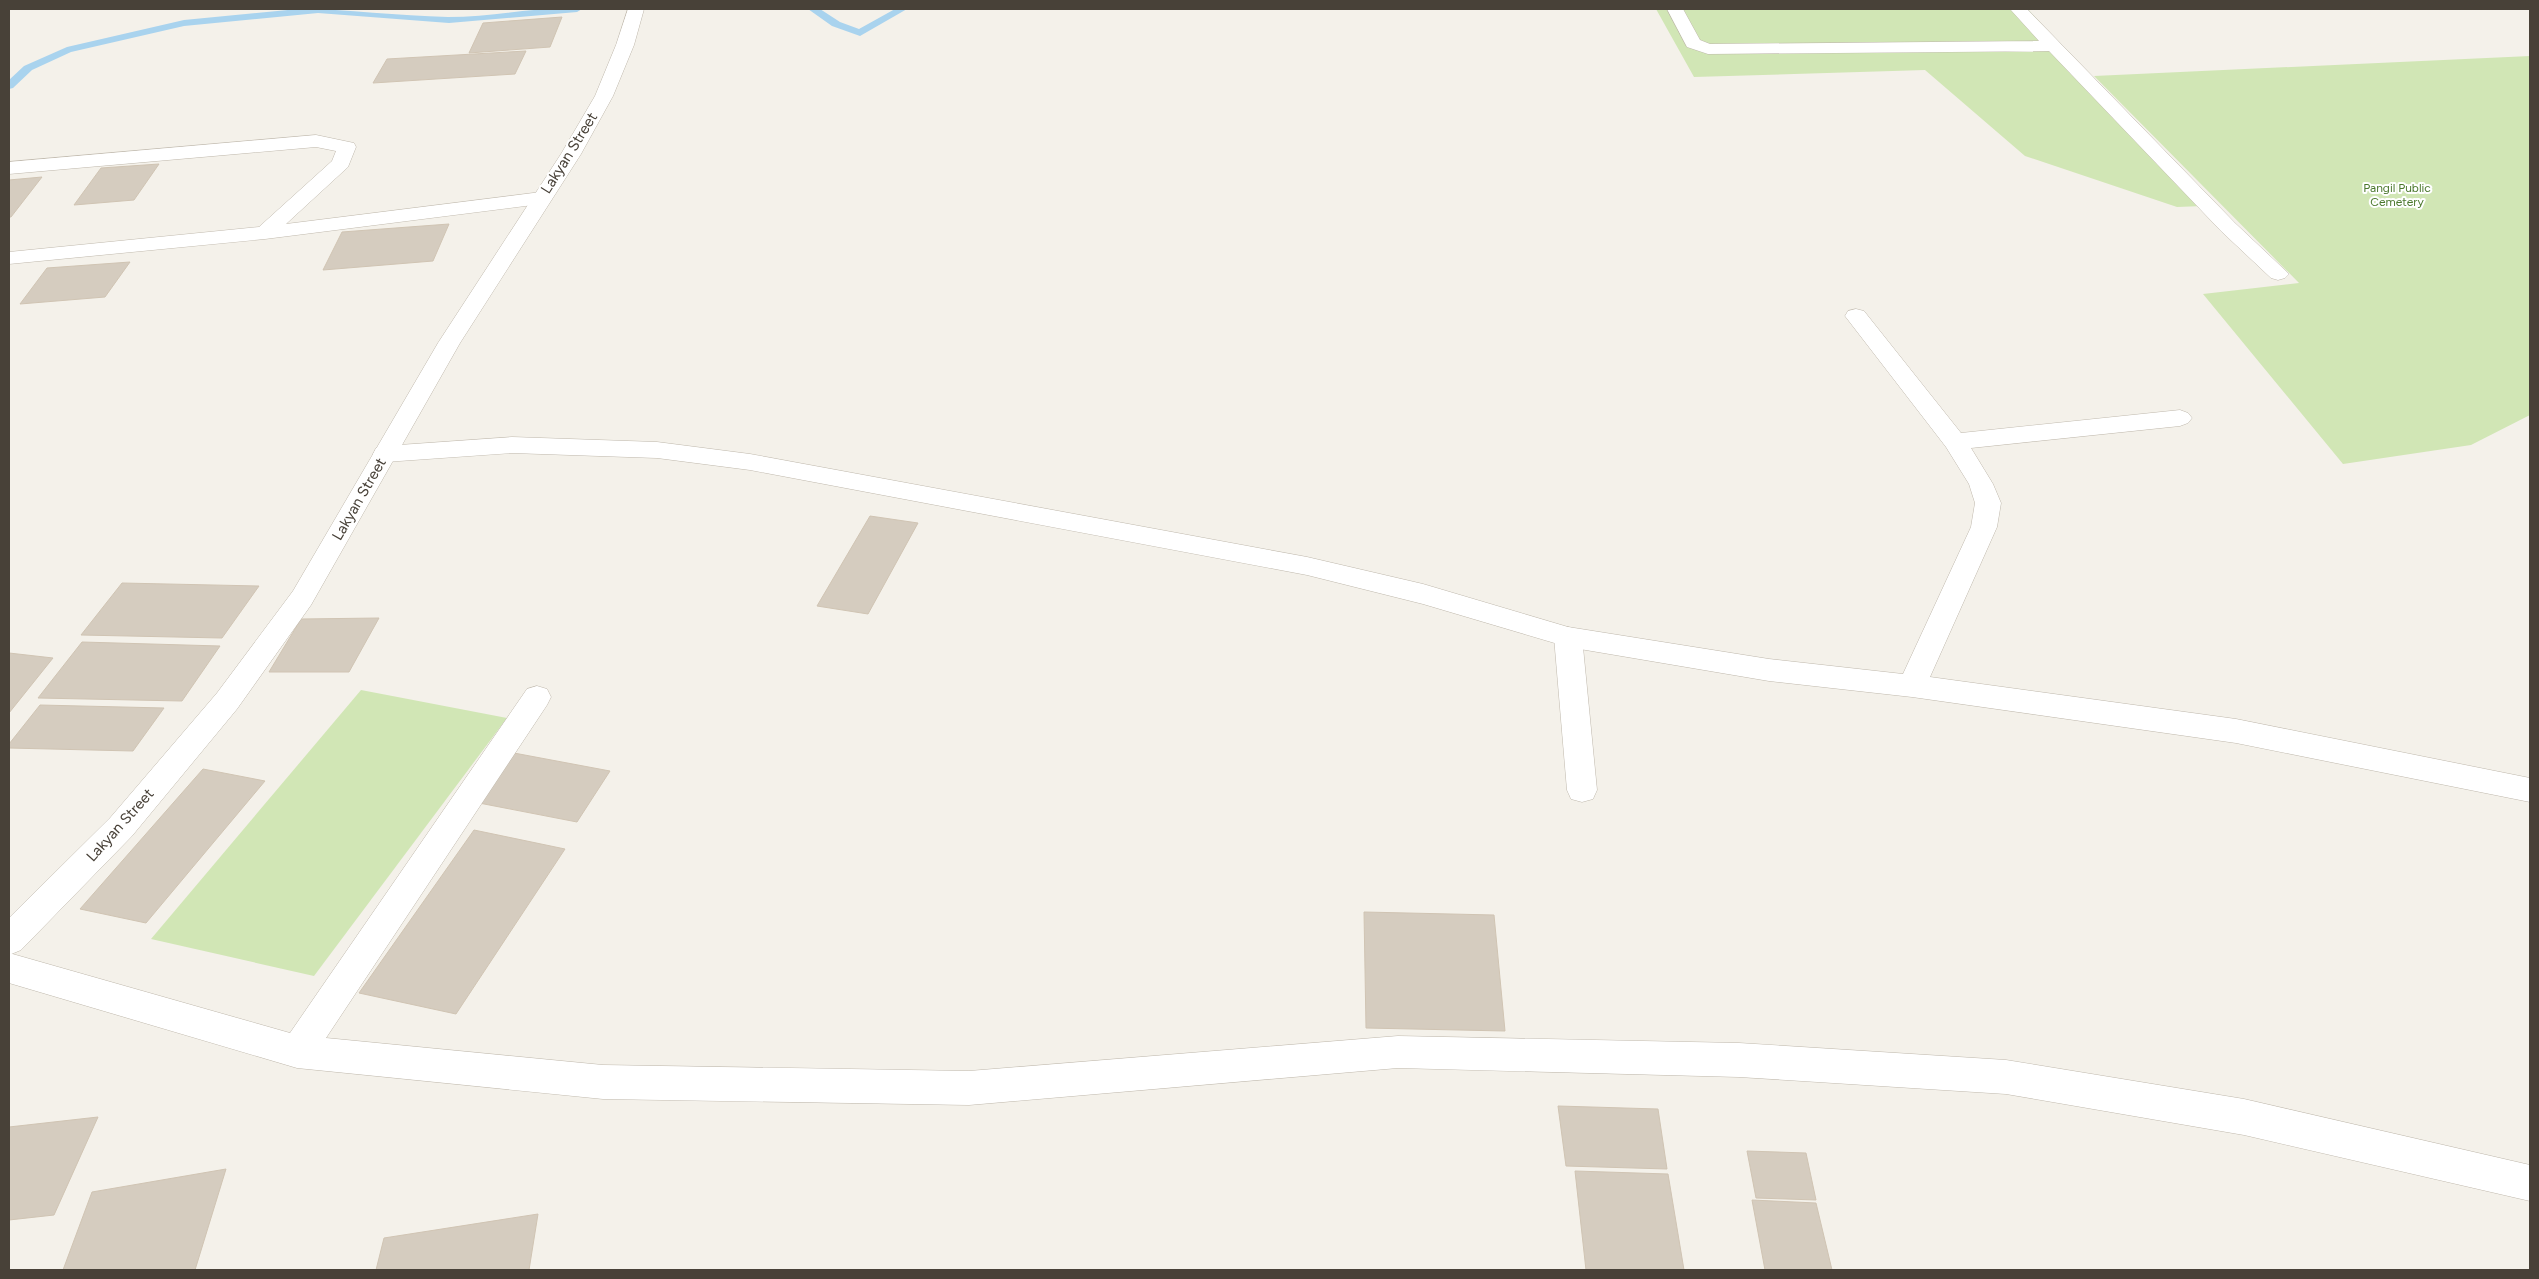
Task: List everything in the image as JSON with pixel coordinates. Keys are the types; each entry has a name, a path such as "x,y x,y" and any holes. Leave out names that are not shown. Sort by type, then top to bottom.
{"street":[{"name":"Lakyan Street","path":"9,940 121,827 227,701 302,598 449,343 604,96 625,45 636,9"},
{"path":"1675,9 1693,43 1708,49 2052,46"},
{"path":"2018,9 2228,227 2278,274"},
{"path":"9,168 316,141 347,147 341,163 266,233"},
{"path":"9,258 266,233 541,198"},
{"path":"1856,316 1955,442 1981,484 1988,503 1984,527 1912,686"},
{"path":"1955,442 2180,418"},
{"path":"385,454 512,445 657,450 750,462 1307,566 1422,594 1568,637 1769,670 1912,686 2236,731 2530,790"},
{"path":"1568,637 1582,790"},
{"path":"296,1052 537,697"},
{"path":"9,968 296,1052 603,1082 969,1088 1398,1052 1739,1060 2006,1078 2244,1117 2530,1183"}],"green space":[{"path":"1656,9 2028,9 2203,206 2177,207 2025,156 1925,70 1694,77"},
{"name":"Pangil Public Cemetery","path":"2530,56 2530,415 2471,445 2343,464 2203,294 2299,283 2094,76"},
{"path":"361,690 507,718 314,976 151,939"}],"building":[{"path":"562,17 550,47 469,53 483,23"},
{"path":"526,51 515,74 373,83 387,59"},
{"path":"159,164 134,200 74,205 101,168"},
{"path":"42,177 11,217 9,217 9,180"},
{"path":"449,224 433,261 323,270 342,232"},
{"path":"130,262 105,297 20,304 47,268"},
{"path":"870,516 918,523 868,614 817,606"},
{"path":"122,583 259,586 222,638 81,635"},
{"path":"379,618 349,672 269,672 301,619"},
{"path":"82,642 220,646 182,701 38,698"},
{"path":"9,653 53,658 9,713"},
{"path":"40,705 164,708 133,751 9,748 9,744"},
{"path":"514,753 610,771 577,822 479,803"},
{"path":"203,769 265,781 146,923 80,909"},
{"path":"474,830 565,849 456,1014 359,993"},
{"path":"1364,912 1494,915 1505,1031 1366,1028"},
{"path":"1558,1106 1658,1109 1667,1169 1566,1166"},
{"path":"98,1117 54,1215 9,1220 9,1127"},
{"path":"1747,1151 1806,1153 1816,1200 1756,1198"},
{"path":"226,1169 195,1270 63,1270 92,1192"},
{"path":"1575,1171 1668,1174 1684,1270 1586,1270"},
{"path":"1752,1200 1816,1203 1832,1270 1765,1270"},
{"path":"538,1214 529,1270 376,1270 384,1238"}],"waterway":[{"path":"9,86 28,68 67,50 184,23 318,10 449,20 577,9"},
{"path":"813,9 836,24 860,33 902,9"}]}
